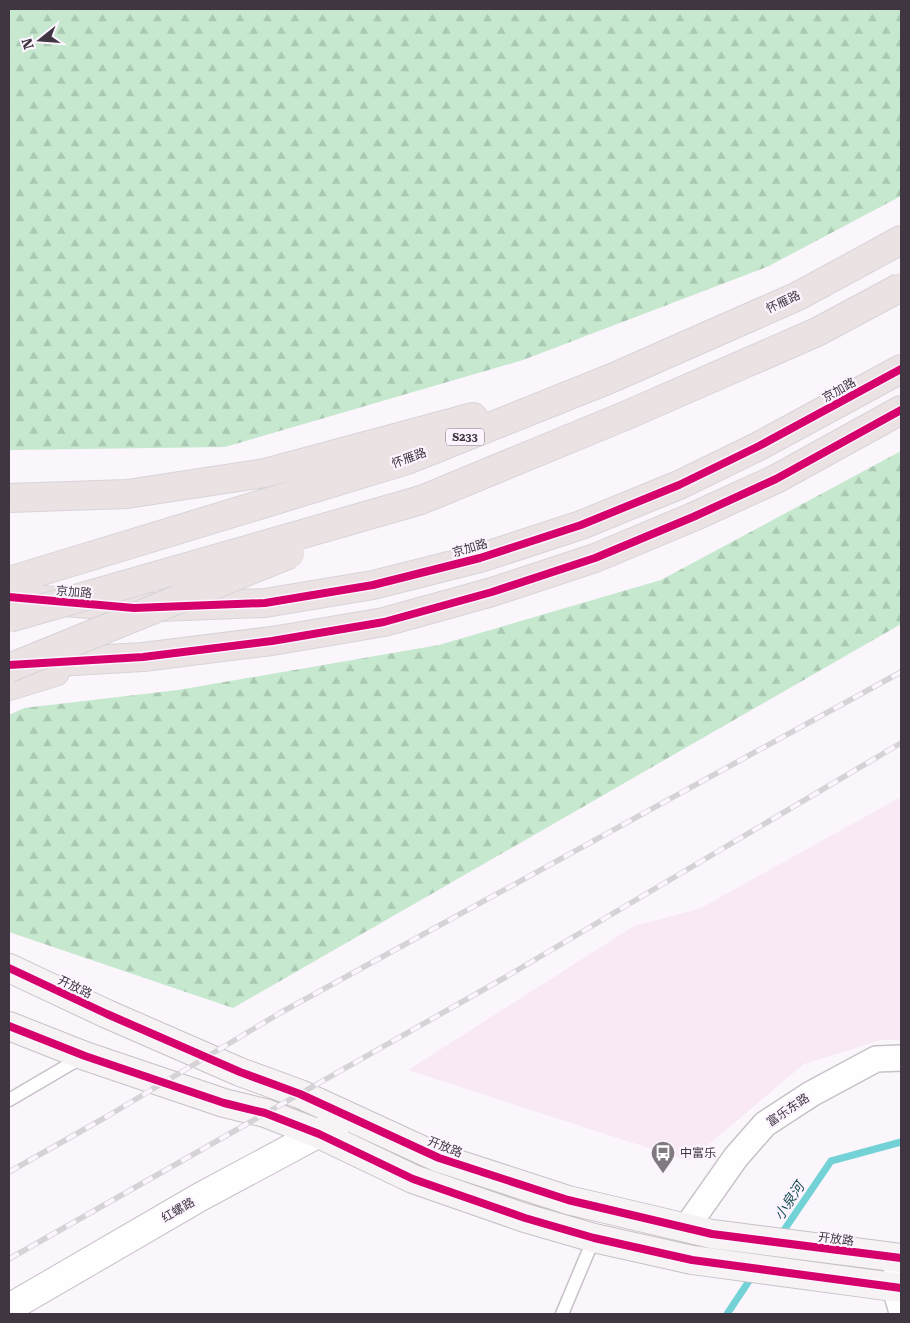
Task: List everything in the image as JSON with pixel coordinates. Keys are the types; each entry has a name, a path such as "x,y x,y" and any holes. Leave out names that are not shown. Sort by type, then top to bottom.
{"highway":[{"name":"怀雁路","path":"9,580 407,460 612,378 798,296 901,240"},
{"path":"9,666 627,415 817,332 901,288"},
{"name":"京加路","path":"9,597 134,608 265,604 373,585 470,561 581,525 678,485 759,446 901,369"},
{"path":"9,498 127,494 265,473 408,436 612,378"},
{"path":"9,666 143,657 272,642 384,622 492,592 595,558 693,517 776,479 901,410"},
{"path":"9,618 421,500"},
{"path":"9,686 90,661"}],"main road":[{"name":"开放路","path":"9,968 107,1014 240,1072 300,1094 439,1158 549,1194 712,1234 900,1258"},
{"path":"9,1026 85,1056 224,1103 265,1113 319,1134 413,1179 525,1218 594,1238 692,1260 850,1282 899,1295"}],"street":[{"name":"富乐东路","path":"686,1228 736,1157 765,1124 811,1094 876,1059 901,1058"},
{"name":"红螺路","path":"9,1308 200,1197 350,1117"},
{"path":"899,1295 900,1258"}],"lane":[{"path":"9,1100 85,1056"},
{"path":"562,1314 594,1238"}],"shaded area":[{"path":"901,797 901,1040 881,1040 804,1064 689,1161 408,1070 634,926 699,909"}],"green space":[{"path":"9,9 901,9 901,196 769,266 523,360 225,447 9,450"},
{"path":"901,451 901,624 233,1008 9,932 9,715 24,708 178,690 439,645 661,580"}],"waterway":[{"name":"小泉河","path":"780,1236 831,1161 901,1142"},
{"name":"小泉河","path":"727,1314 753,1275"}],"railway":[{"path":"9,1172 106,1117 280,1013 901,672"},
{"path":"9,1259 504,978 901,743"}],"cycle path":[{"path":"9,597 134,608 265,603 373,585 480,558 581,525 679,485 759,446 901,369"},
{"path":"9,665 143,657 272,641 384,622 492,592 595,558 693,517 776,479 901,410"},
{"path":"9,968 107,1014 240,1072 300,1094 439,1158 568,1200 712,1234 901,1258"},
{"path":"9,1026 85,1056 224,1103 265,1113 319,1134 413,1179 525,1218 594,1238 692,1260 901,1288"}],"place":[{"name":"中富乐","path":"663,1174"}]}
